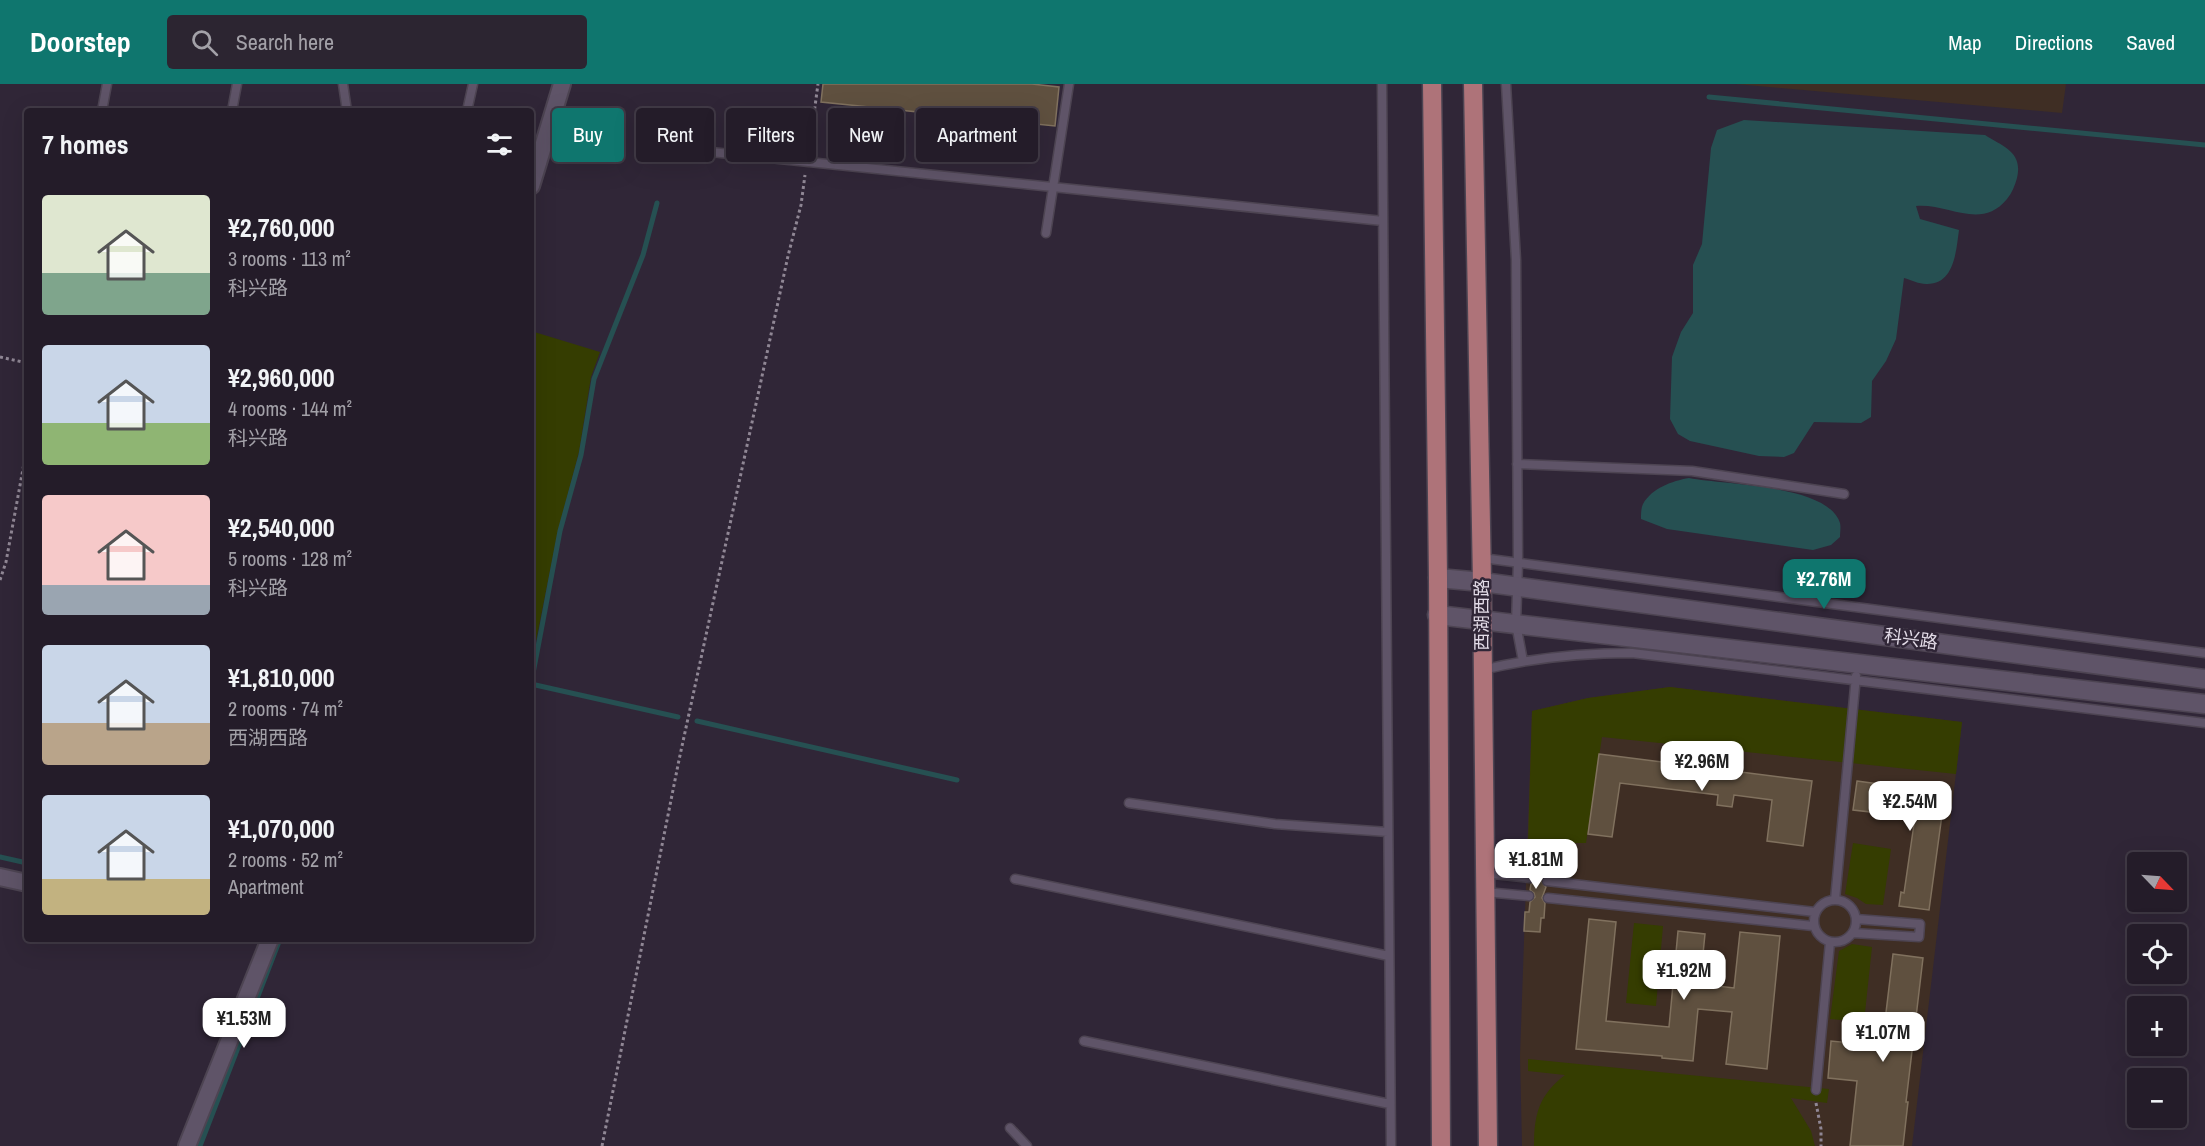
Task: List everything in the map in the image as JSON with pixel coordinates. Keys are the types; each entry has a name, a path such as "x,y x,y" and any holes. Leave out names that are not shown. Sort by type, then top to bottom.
{"main road":[{"path":"1432,84 1438,578 1441,1146"},
{"name":"西湖西路","path":"1473,84 1482,558 1488,1146"},
{"name":"科兴路","path":"1438,578 2205,679"},
{"name":"科兴路","path":"1437,615 1856,672 2205,704"}],"street":[{"path":"534,176 562,84"},
{"path":"0,877 24,882"},
{"path":"187,1146 269,942"}],"lane":[{"path":"102,108 106,84"},
{"path":"233,108 237,84"},
{"path":"343,84 347,108"},
{"path":"468,108 473,84"},
{"path":"1046,233 1069,84"},
{"path":"1382,84 1391,1146"},
{"path":"1506,84 1516,260 1518,562 1516,624 1523,661"},
{"path":"807,162 1383,221"},
{"path":"1517,464 1692,471 1844,494"},
{"path":"1482,558 2205,654"},
{"path":"1482,670 1523,661 1597,653 1632,653 1856,672 2205,723"},
{"path":"1835,900 1856,672"},
{"path":"1129,803 1275,824 1388,832"},
{"path":"1484,882 1530,878"},
{"path":"1015,879 1389,956"},
{"path":"1547,880 1815,912"},
{"path":"1484,882 1529,896"},
{"path":"1548,898 1814,926"},
{"path":"1853,933 1856,919 1850,906 1845,902 1835,900 1825,902 1815,912 1814,926 1821,938 1830,942 1842,941 1853,933 1919,937 1920,924 1856,919"},
{"path":"1816,1090 1830,942"},
{"path":"1084,1041 1390,1104"},
{"path":"1010,1128 1027,1146"}],"path":[{"path":"815,108 818,84"},
{"path":"602,1146 679,760 801,205 807,162"},
{"path":"0,357 24,362"},
{"path":"0,580 6,562 24,463"},
{"path":"1816,1090 1815,1106 1821,1130 1821,1146"}],"shaded area":[{"path":"1735,84 2066,84 2062,113"},
{"path":"1744,120 1985,135 2015,156 2018,169 2017,178 2009,197 1997,208 1986,213 1964,213 1916,206 1920,219 1959,230 1955,256 1948,273 1936,283 1918,283 1904,278 1896,339 1886,361 1872,381 1871,417 1861,423 1814,422 1794,453 1784,457 1759,456 1690,441 1678,434 1670,419 1672,357 1681,332 1693,313 1693,265 1702,244 1711,148 1717,130"},
{"path":"1689,478 1773,488 1816,500 1831,510 1840,523 1840,537 1831,545 1813,550 1667,529 1641,519 1641,509 1647,498 1669,483"},
{"path":"1670,687 1962,722 1912,1146 1522,1146 1520,1056 1532,711 1588,698"}],"green space":[{"path":"534,332 600,352 591,377 579,452 558,531 534,651"},
{"path":"1670,687 1962,722 1956,774 1602,737 1586,843 1528,843 1532,711 1588,698"},
{"path":"1853,843 1891,849 1883,905 1866,904 1845,894"},
{"path":"1634,923 1663,926 1656,1006 1626,1003"},
{"path":"1852,944 1872,947 1864,1022 1830,1019 1839,951"},
{"path":"1528,1059 1829,1089 1827,1103 1791,1098 1811,1131 1815,1146 1534,1146 1535,1124 1540,1106 1549,1090 1565,1075 1528,1071"}],"building":[{"path":"823,84 1032,84 1059,87 1055,126 1038,124 1038,108 916,108 916,112 904,111 904,108 821,102"},
{"path":"1599,754 1812,781 1803,846 1767,841 1772,800 1734,795 1732,807 1717,805 1718,795 1620,783 1612,837 1588,834"},
{"path":"1857,781 1945,793 1929,910 1899,906 1901,892 1904,893 1915,817 1853,810"},
{"path":"1528,848 1544,848 1544,863 1547,863 1546,875 1541,881 1546,887 1542,898 1545,903 1540,932 1524,931 1525,912 1529,912 1530,902 1535,897 1530,890 1531,884 1536,878 1531,872 1531,867 1527,867"},
{"path":"1589,919 1616,922 1606,1021 1669,1027 1678,931 1705,934 1700,984 1734,988 1740,932 1780,936 1767,1069 1726,1064 1732,1012 1698,1009 1693,1061 1662,1058 1662,1056 1576,1049"},
{"path":"1893,954 1923,958 1903,1146 1850,1146 1857,1081 1828,1078 1831,1041 1882,1046"}],"waterway":[{"path":"1709,97 2205,145"},
{"path":"534,668 560,531 581,455 594,379 643,255 657,203"},
{"path":"534,685 678,717"},
{"path":"697,721 957,780"},
{"path":"0,857 24,862"},
{"path":"200,1146 279,942"}]}
